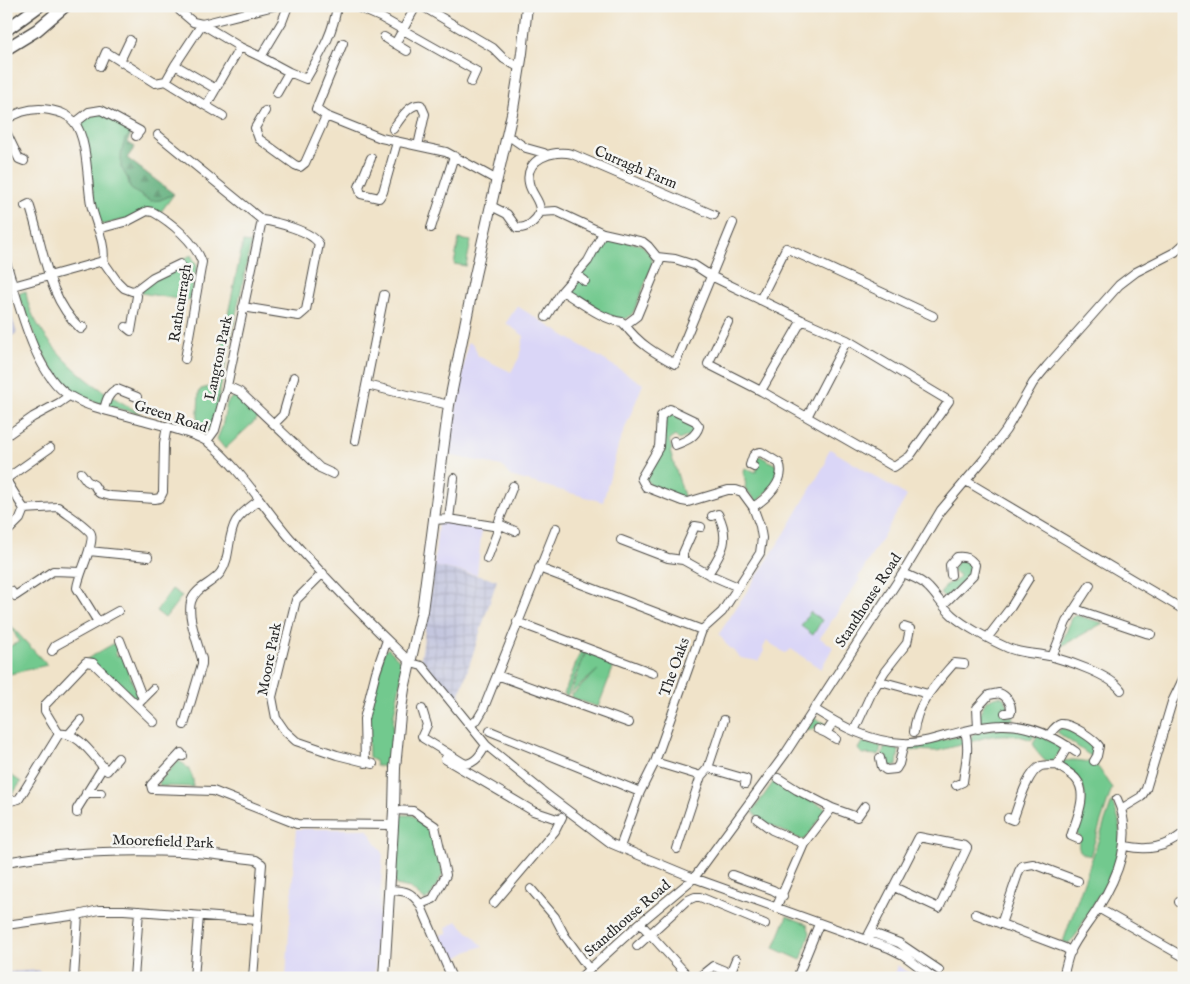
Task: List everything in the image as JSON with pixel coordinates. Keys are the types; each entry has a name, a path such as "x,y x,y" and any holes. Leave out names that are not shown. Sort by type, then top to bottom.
{"highway":[{"path":"6,30 39,6"},
{"path":"6,49 37,30 65,6"}],"main road":[{"path":"384,978 395,768 404,688 422,612 449,405 490,206 507,137 520,68 527,6"}],"street":[{"path":"166,81 202,24 274,6"},
{"path":"260,57 282,22 288,6"},
{"path":"180,11 193,22 202,24 240,47 306,79 335,25 337,6"},
{"path":"355,6 380,17 476,71 471,82"},
{"path":"395,44 416,6"},
{"path":"422,6 493,48 504,59 520,68"},
{"path":"384,37 408,51"},
{"path":"120,61 130,40"},
{"path":"343,43 316,110 326,116 381,138 446,152 497,180"},
{"path":"206,106 240,47"},
{"path":"100,66 106,52 154,83 166,81 223,116"},
{"path":"175,65 216,89"},
{"path":"277,93 289,72"},
{"path":"392,129 410,108 421,104 425,114 418,146"},
{"path":"6,120 33,109 62,113 75,123 79,130 84,151 89,197 98,228 103,261 124,288 132,291 136,290 137,296 131,331 126,328"},
{"path":"75,123 90,112 101,110 140,131 136,136"},
{"path":"265,111 255,128 256,134 300,167 305,163 326,116"},
{"path":"6,132 19,159 24,161"},
{"name":"Langton Park","path":"158,135 262,220 312,235 319,244 306,310 299,316 243,306"},
{"name":"Curragh Farm","path":"507,137 526,148 546,155 559,152 572,154 714,215"},
{"path":"371,158 359,187 361,194 379,198 383,192 398,142"},
{"path":"490,206 502,211 517,228 528,226 540,212 538,201 532,193 528,177 533,166 546,155"},
{"path":"431,228 454,156"},
{"path":"29,204 38,228 48,275 61,304 74,323 81,329 83,327"},
{"path":"540,212 556,211 603,233 643,242 657,257 675,259 694,265 711,276 760,300 848,340 949,401 910,456 894,467 761,391 708,364 728,322"},
{"name":"Rathcurragh","path":"98,228 128,222 142,214 153,212 183,236 195,250 202,262 185,359"},
{"name":"Langton Park","path":"207,442 218,421 227,386 262,220"},
{"path":"562,291 594,310 622,322 647,349 675,364 733,223"},
{"path":"546,317 562,291 588,261 603,233"},
{"name":"Standhouse Road","path":"580,978 640,923 694,878 785,754 903,573 937,515 1006,430 1033,383 1096,309 1124,280 1175,252 1184,244"},
{"path":"760,300 786,248 933,316"},
{"path":"625,326 637,316 661,258"},
{"path":"14,286 103,261"},
{"name":"Green Road","path":"6,262 34,346 53,381 69,396 104,410 167,426 207,442 225,458 322,574 411,663 422,666 486,745 567,810 612,844 694,878 903,955 934,978"},
{"name":"Rathcurragh","path":"136,290 162,272 180,264 182,268"},
{"path":"576,274 585,281"},
{"path":"355,441 384,295"},
{"path":"761,391 802,320"},
{"path":"807,417 848,340"},
{"path":"274,424 282,415 294,377"},
{"path":"366,384 449,405"},
{"path":"227,386 240,392 320,468 333,474"},
{"path":"104,410 106,400 115,390 118,389 137,397"},
{"path":"6,436 32,417 69,396"},
{"path":"674,442 675,445 687,440 694,435 699,426 695,421 670,409 661,416 659,447 641,478 646,486 688,502 728,490 742,492 753,507 762,538 760,553 738,588 722,612 702,630"},
{"path":"81,473 87,481 94,485 99,493 110,496 155,499 162,496 164,442 167,426"},
{"path":"24,509 6,479 50,448"},
{"path":"753,507 764,500 770,493 781,472 776,460 761,452 756,452 753,456 750,465 754,467"},
{"path":"449,519 454,478"},
{"path":"966,481 1184,610"},
{"path":"487,559 513,486"},
{"path":"184,725 202,659 191,616 192,600 196,592 221,572 233,527 237,520 260,500"},
{"path":"24,509 58,507 90,532 92,540 77,588 98,622"},
{"path":"6,534 20,519 24,509"},
{"path":"708,574 725,541 722,522 718,514 712,516"},
{"path":"433,520 449,519 499,526 515,531"},
{"path":"683,560 683,553 695,526 701,526"},
{"path":"470,725 478,720 483,710 538,568 556,528"},
{"path":"621,540 668,558 683,560 738,588"},
{"path":"89,550 145,559"},
{"path":"943,604 972,575 975,565 972,559 957,556 950,565 951,575"},
{"name":"The Oaks","path":"538,568 702,630 655,762 640,792 620,847"},
{"path":"11,592 15,596 57,570 81,572"},
{"path":"903,573 918,579 929,587 951,614 967,626 1008,649 1052,657 1105,676 1121,690"},
{"name":"Moore Park","path":"322,574 296,600 272,697 276,718 285,732 296,742 369,764 364,719 376,672 387,640"},
{"path":"988,637 1012,606 1029,578"},
{"path":"1052,657 1066,622 1090,586"},
{"path":"1075,609 1100,619 1151,634"},
{"path":"52,651 55,646 118,611"},
{"path":"517,622 653,673"},
{"path":"854,731 871,694 885,671 907,643 910,629 904,627"},
{"path":"120,640 143,699"},
{"path":"116,654 124,650"},
{"path":"914,732 915,720 928,694 951,660 964,664"},
{"path":"59,734 45,711 45,705 86,662 93,663 154,722"},
{"path":"497,675 629,723"},
{"path":"1121,809 1141,798 1146,789 1172,702 1184,677"},
{"path":"880,681 928,694"},
{"path":"137,705 153,689"},
{"path":"978,729 977,708 989,695 998,693 1006,698 1012,707 1011,712 1005,714"},
{"path":"422,709 427,725 422,736 423,738 465,764 476,760 486,745"},
{"path":"814,709 854,731 880,740 904,743 1001,724 1028,728 1049,735 1076,752"},
{"path":"69,734 81,720"},
{"path":"677,849 701,776 708,768 724,720"},
{"path":"826,733 834,721"},
{"path":"1049,735 1058,725 1064,724 1086,735 1099,746 1094,761"},
{"path":"817,729 836,739"},
{"path":"490,731 640,792"},
{"path":"956,785 963,782 967,754 965,732"},
{"path":"59,734 69,734 87,748 107,771 118,758"},
{"path":"6,802 19,799 59,734"},
{"path":"880,758 882,767 886,770 896,769 900,764 904,743"},
{"path":"1057,765 1068,746"},
{"path":"183,753 151,785 152,789 213,791 297,824 393,825"},
{"path":"446,759 534,811 560,820"},
{"path":"655,762 701,776"},
{"path":"1008,818 1013,820 1027,783 1035,770 1042,766 1057,765 1075,777 1080,784 1082,796 1071,836 1078,839"},
{"path":"77,813 77,809 86,793 103,767"},
{"path":"708,768 746,779 744,784"},
{"path":"778,778 832,808 858,817 864,806"},
{"path":"86,793 101,793"},
{"path":"1063,978 1070,952 1116,875 1125,846 1121,809 1117,799"},
{"path":"776,908 783,896 804,844 832,808"},
{"path":"394,810 413,811 435,826 446,875 433,899 420,904"},
{"path":"494,903 555,831 567,810"},
{"path":"757,819 772,830 804,844"},
{"path":"1125,846 1141,849 1157,847 1174,840 1184,833"},
{"path":"866,940 919,837 965,846 967,848 942,906 939,908 894,887"},
{"name":"Moorefield Park","path":"6,862 38,856 87,853 180,852 256,860 262,864 253,978"},
{"path":"1001,924 1022,866 1034,864 1078,881"},
{"path":"732,875 773,890 783,896"},
{"path":"530,889 554,917 564,936 589,969"},
{"path":"390,890 405,891 412,894 420,904 452,978"},
{"path":"637,946 686,901 697,896 765,924"},
{"path":"1098,908 1184,958"},
{"path":"6,924 78,915 99,910 139,911 257,920"},
{"path":"134,978 139,911"},
{"path":"975,914 1065,948 1070,952"},
{"path":"74,978 78,915"},
{"path":"194,978 199,916"},
{"path":"640,923 690,978"},
{"path":"797,978 819,924"},
{"path":"870,932 899,944 939,970"},
{"path":"698,978 713,966 729,975 736,959"}],"shaded area":[{"path":"6,304 8,304 17,333 6,340"},
{"path":"517,306 643,384 619,443 603,502 510,476 502,466 447,455 468,342 474,345 478,356 511,372 519,358 524,336 506,323"},
{"path":"830,449 907,496 858,578 860,579 820,638 833,647 821,669 791,649 785,653 767,641 758,661 741,658 726,644 719,634 785,533 826,462 826,456"},
{"path":"443,519 482,527 477,575 434,566 438,523"},
{"path":"434,566 497,580 457,703 421,658"},
{"path":"296,829 367,829 383,853 378,932 376,937 375,978 286,978"},
{"path":"457,921 483,946 469,951 450,962 440,935 448,933 446,928"},
{"path":"897,965 910,974 912,972 925,978 893,978"},
{"path":"38,970 45,978 6,978 6,972"}],"green space":[{"path":"103,113 132,132 125,140 121,167 128,179 130,188 146,199 160,200 174,194 160,213 157,211 103,225 98,220 81,123 88,117"},
{"path":"132,132 127,142 135,147 127,158 174,194 160,200 151,201 130,188 128,179 121,167 121,154 125,139"},
{"path":"605,237 642,245 652,257 652,266 635,309 627,318 621,319 606,314 569,291 568,288 574,280 582,275 582,272"},
{"path":"459,239 471,241 466,266 454,264"},
{"path":"243,242 251,243 213,424 205,433 197,431 199,392 201,389 213,386"},
{"path":"191,255 197,266 190,301 141,293 143,288 151,281 161,276 176,269 181,273 187,270 182,260"},
{"path":"26,291 28,304 41,330 60,354 92,383 141,414 83,397 66,387 59,380 45,357 19,295"},
{"path":"234,397 238,398 259,417 225,449 217,439 222,427 227,403"},
{"path":"672,413 696,426 695,433 679,440 675,436 669,440 672,450 670,451 685,499 650,485 645,477 662,450 664,418"},
{"path":"757,456 776,465 777,471 772,485 757,502 745,488 744,473 745,468 756,472 758,464 755,461"},
{"path":"962,559 971,564 973,572 945,598 940,594 947,584 959,577 958,574 952,571 957,561"},
{"path":"172,589 182,596 165,618 156,611"},
{"path":"810,612 822,620 813,635 801,626"},
{"path":"1076,615 1103,623 1060,647 1072,618"},
{"path":"11,626 47,665 6,675 6,648 19,642"},
{"path":"118,641 119,648 115,653 117,656 122,656 138,696 137,699 87,659"},
{"path":"388,648 404,665 394,714 390,777 382,766 376,766 375,761 369,757 368,719 384,652"},
{"path":"581,650 585,652 567,696 564,694"},
{"path":"586,652 615,663 598,707 570,697 598,670 570,694"},
{"path":"1000,696 1004,698 1009,707 1004,716 1013,716 1013,720 980,722 984,704 990,699"},
{"path":"815,718 826,724 825,728 817,725 813,730 806,729 812,719"},
{"path":"1063,727 1083,737 1095,746 1092,757 1057,732"},
{"path":"998,728 1025,730 1035,735 1031,740 1024,737 1002,735 986,737 972,742 971,737 974,733"},
{"path":"1038,734 1059,745 1060,752 1054,760 1045,761 1037,752 1033,743"},
{"path":"960,737 964,744 937,751 906,750 911,747"},
{"path":"862,742 881,746 879,755 862,754 858,749"},
{"path":"884,747 899,750 897,765 886,767 884,761 887,760 887,757 882,756"},
{"path":"1073,760 1094,764 1101,770 1112,788 1090,856 1079,850 1080,837 1076,833 1083,810 1084,789 1062,761"},
{"path":"178,761 190,771 193,787 160,786 159,782"},
{"path":"6,772 21,782 14,792 6,794"},
{"path":"774,781 824,807 826,810 805,839 802,840 768,824 752,812"},
{"path":"1112,801 1119,821 1120,843 1115,867 1073,940 1068,943 1063,942"},
{"path":"412,815 433,829 443,874 430,897 425,900 410,888 396,885 394,877 397,845 400,844 399,835 397,835 398,816"},
{"path":"787,916 807,924 810,933 801,960 774,948"}]}
